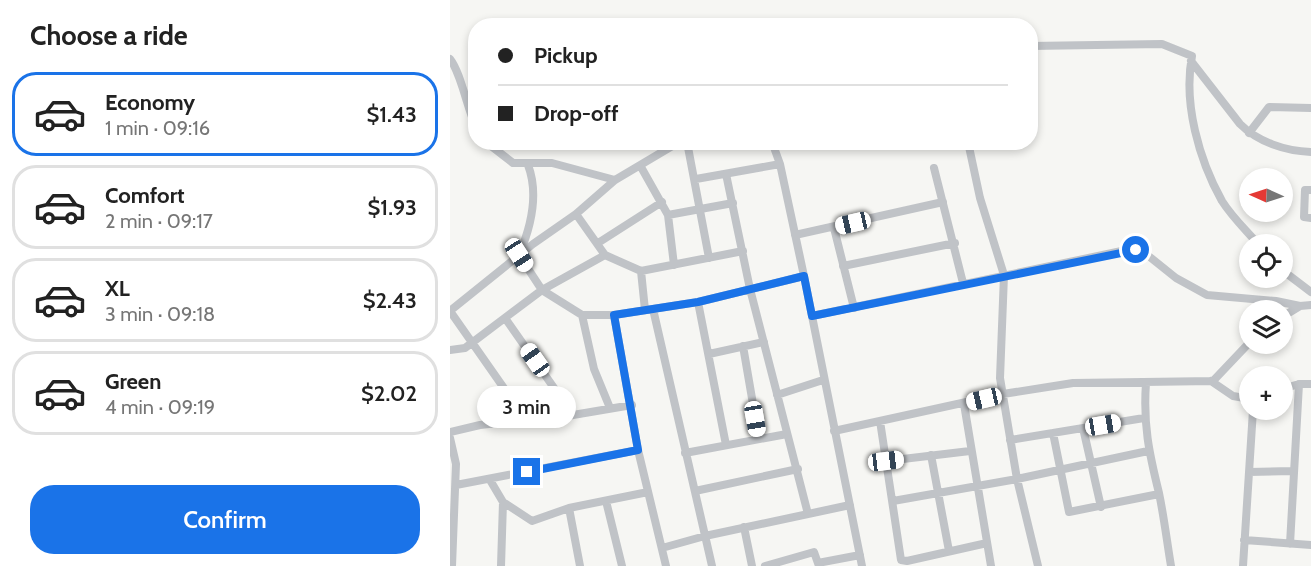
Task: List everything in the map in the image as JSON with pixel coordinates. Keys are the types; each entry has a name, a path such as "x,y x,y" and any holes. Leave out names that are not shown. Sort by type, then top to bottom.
{"street":[{"path":"1038,46 1162,44 1192,57 1190,95 1205,160 1222,200 1250,234"},
{"path":"450,59 459,75 468,109"},
{"path":"1191,61 1240,124 1250,133 1266,143 1311,152"},
{"path":"1250,133 1269,107 1311,108"},
{"path":"496,150 513,163 552,164 615,180"},
{"path":"526,421 450,311 615,180 667,150"},
{"path":"689,150 702,208 709,258"},
{"path":"775,150 780,164 804,276 862,566"},
{"path":"970,150 980,198 1004,275 999,354 1017,479 1038,566"},
{"path":"696,179 780,164"},
{"path":"519,255 531,221 533,204 533,183 528,165"},
{"path":"641,166 668,215 674,265"},
{"path":"934,168 955,243 963,283"},
{"path":"726,174 750,289 808,514"},
{"path":"1311,190 1305,190 1304,217 1311,218"},
{"path":"598,243 662,202"},
{"path":"795,235 944,202"},
{"path":"668,215 733,203"},
{"path":"576,213 605,255 641,272 743,251"},
{"path":"834,228 854,308"},
{"path":"843,266 955,243"},
{"path":"812,316 1131,249 1146,254 1176,278 1207,295 1276,301 1300,306 1311,305"},
{"path":"519,255 542,290 582,315 614,315 698,302 804,276"},
{"path":"450,350 459,350 542,290 605,255"},
{"path":"641,272 712,566"},
{"path":"1293,278 1311,292"},
{"path":"698,302 726,445"},
{"path":"1293,310 1300,306"},
{"path":"582,315 594,369 610,408"},
{"path":"614,315 632,405 638,450 666,566"},
{"path":"505,318 573,415"},
{"path":"709,354 764,342"},
{"path":"743,346 759,439"},
{"path":"1210,381 1239,353"},
{"path":"834,431 1004,394 1088,381 1146,383 1184,379 1210,381 1233,396 1239,397"},
{"path":"777,395 823,380"},
{"path":"1146,383 1144,418 1148,451 1159,494 1171,566"},
{"path":"1290,544 1292,471 1299,384"},
{"path":"1293,386 1311,384"},
{"path":"964,404 970,451 991,566"},
{"path":"450,432 480,425 573,415 632,405"},
{"path":"1010,440 1144,418"},
{"path":"1243,566 1252,420"},
{"path":"880,421 902,561 987,543"},
{"path":"1083,428 1101,507"},
{"path":"1053,432 1069,512 1159,494"},
{"path":"685,453 787,434"},
{"path":"450,438 456,464 452,566"},
{"path":"456,485 638,450"},
{"path":"886,461 970,451"},
{"path":"893,501 938,495 1148,451"},
{"path":"932,455 949,551"},
{"path":"694,491 798,469"},
{"path":"1249,472 1292,471"},
{"path":"490,480 503,502 532,521 569,508 648,492"},
{"path":"606,501 622,566"},
{"path":"501,566 503,502"},
{"path":"662,548 744,527 850,505"},
{"path":"569,508 580,566"},
{"path":"744,527 752,566"},
{"path":"1244,540 1311,545"},
{"path":"765,566 814,552 819,565 860,555"}],"route":[{"path":"527,472 638,450 624,360 614,315 698,302 804,276 812,316 1110,253 1136,250"}]}
